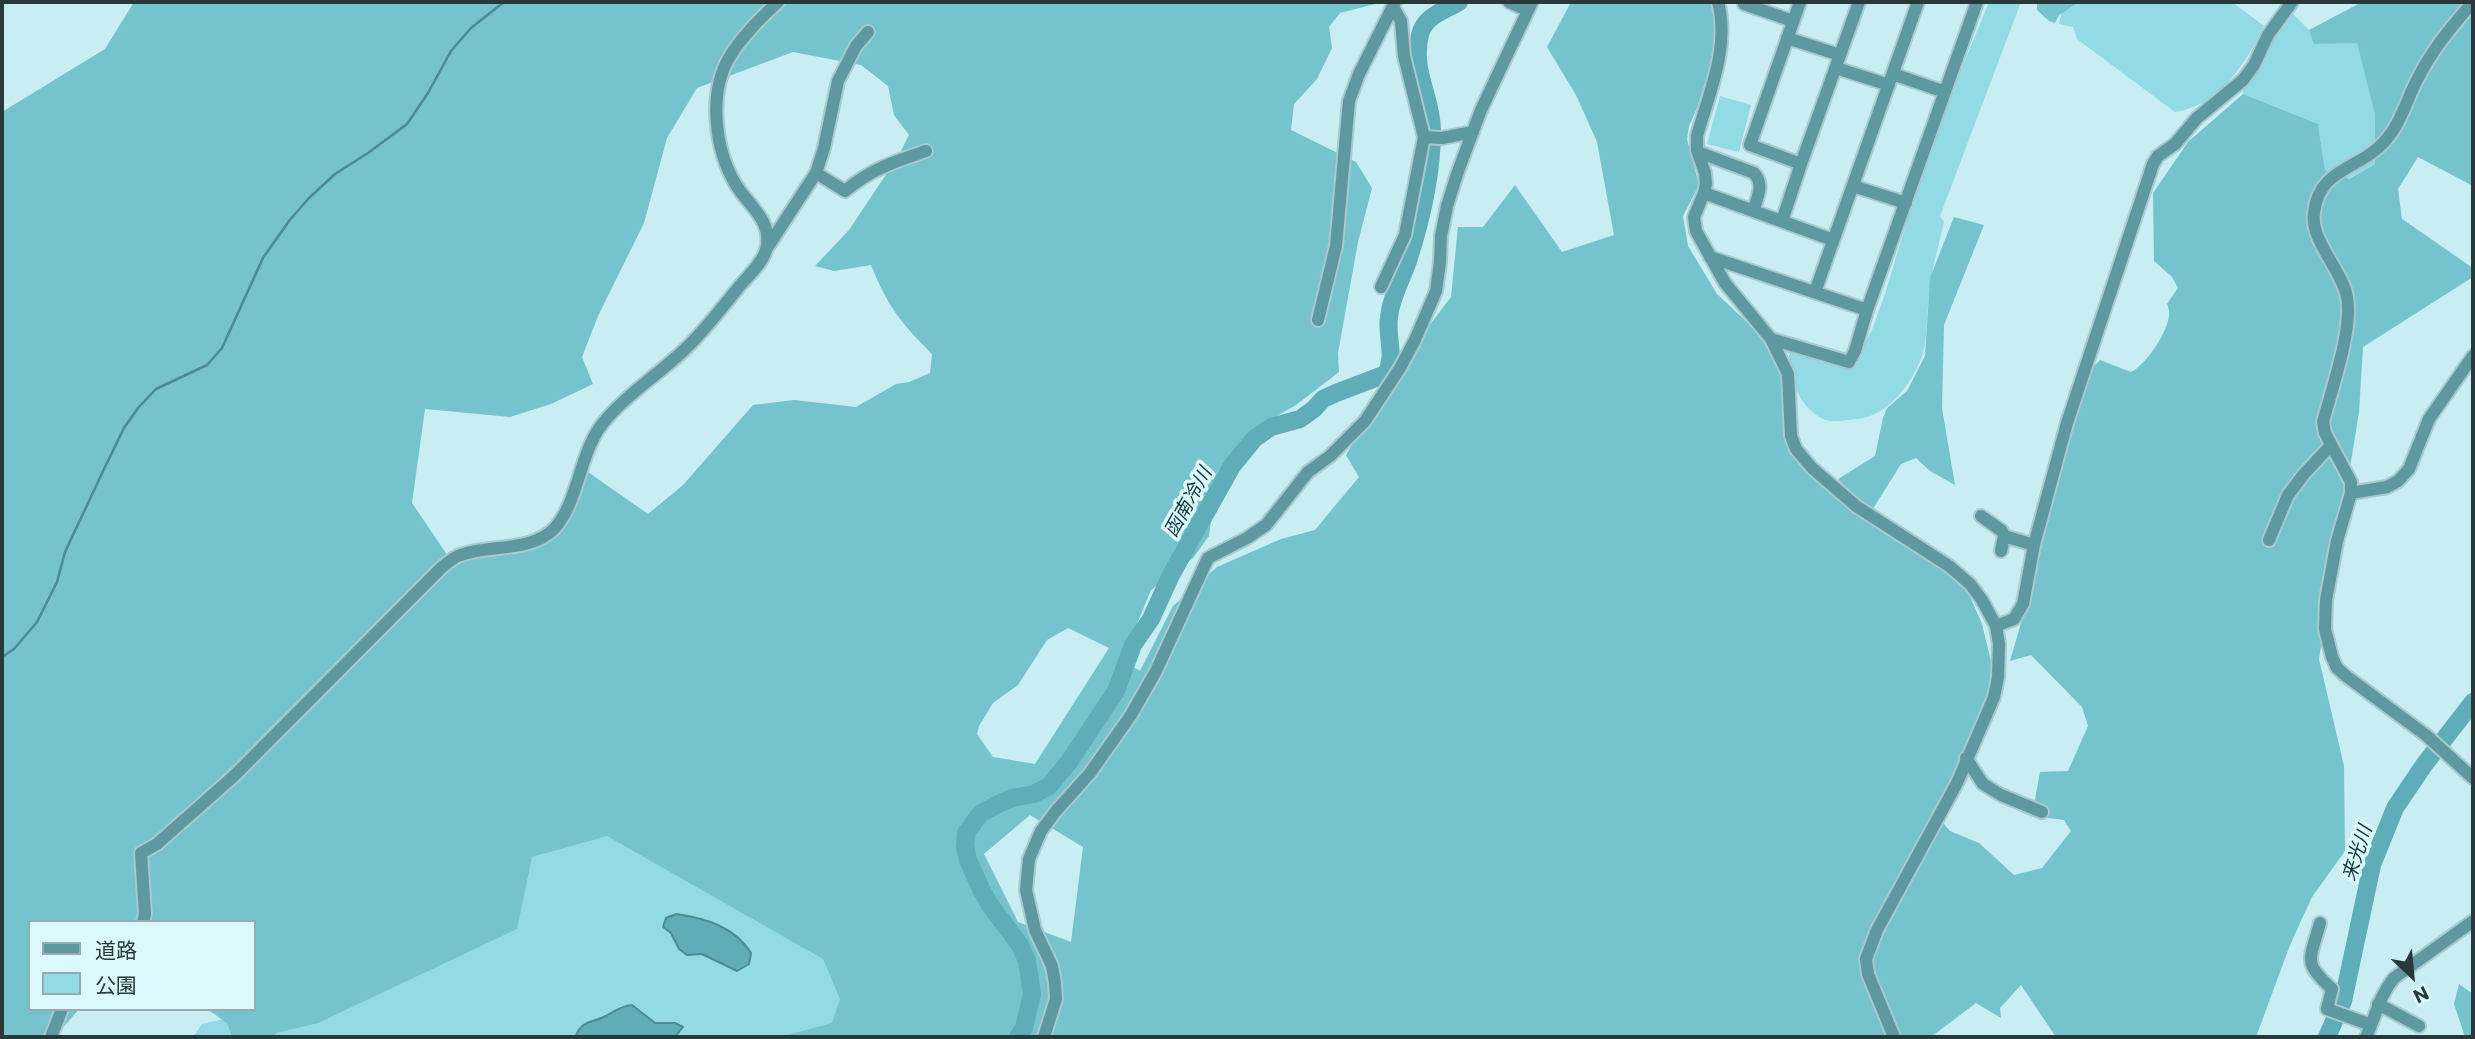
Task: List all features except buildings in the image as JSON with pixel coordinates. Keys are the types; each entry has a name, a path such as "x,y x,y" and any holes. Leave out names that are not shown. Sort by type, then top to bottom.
{"street":[{"path":"765,251 768,235 763,219 736,185 720,148 716,125 722,74 729,59 778,2"},
{"path":"1509,2 1520,7 1523,2"},
{"path":"1044,1037 1056,999 1055,983 1052,966 1035,930 1026,890 1028,859 1041,831 1055,811 1090,773 1131,715 1156,671 1208,558 1266,526 1308,472 1330,456 1365,421 1400,368 1436,291 1447,206 1473,132 1532,2"},
{"path":"1718,2 1723,28 1721,48 1696,136 1705,173 1704,193 1693,223 1725,283 1750,317 1771,339 1788,374 1791,436 1803,459 1856,506 1949,566 1970,584 1996,626 1999,644 1998,677 1994,696 1956,783 1877,930 1866,960 1868,974 1894,1037"},
{"path":"1745,2 1744,4 1793,21"},
{"path":"1800,2 1750,145 1801,164"},
{"path":"1782,221 1859,2"},
{"path":"1815,292 1918,2"},
{"path":"1771,339 1849,362 1977,2"},
{"path":"1996,626 2014,619 2020,612 2034,545 2067,423 2153,164 2158,156 2175,144 2196,118 2243,80 2292,2"},
{"path":"2473,2 2433,52 2417,80 2402,118 2387,139 2379,148 2327,180 2317,197 2313,223 2347,295 2348,314 2323,422 2325,433 2351,482 2351,494 2337,541 2326,600 2325,629 2329,646 2337,668 2427,736 2473,778"},
{"path":"1381,287 1405,236 1424,136 1404,56 1401,21 1394,5"},
{"path":"1318,320 1336,246 1349,101 1359,74 1394,5"},
{"path":"144,920 141,853 157,844 235,775 441,568 456,557 534,541 553,530 564,515 600,426 613,411 707,327 765,251 816,173 838,81 856,46 867,32"},
{"path":"1787,38 1838,62 1891,80 1945,92"},
{"path":"1424,136 1442,138 1473,132"},
{"path":"816,173 845,191 878,167 926,151"},
{"path":"1698,152 1754,173 1760,180 1760,188 1753,211"},
{"path":"1853,186 1906,203"},
{"path":"1704,193 1833,240"},
{"path":"1710,257 1867,310"},
{"path":"2351,494 2387,487 2398,481 2409,469 2429,419 2473,356"},
{"path":"2269,540 2288,495 2331,445"},
{"path":"1981,516 2002,531 2004,537 2000,551"},
{"path":"2004,537 2034,545"},
{"path":"1966,758 1983,784 2042,811"},
{"path":"2320,922 2310,958 2314,972 2332,989 2326,1009 2347,1015 2367,1034 2385,989 2394,978 2473,921"},
{"path":"2459,932 2473,939"},
{"path":"2378,1004 2419,1026"},
{"path":"51,1037 61,1011"}],"green space":[{"path":"1989,2 2021,2 1940,216 1944,222 1931,280 1922,356 1902,392 1881,411 1857,419 1825,420 1812,412 1800,397 1790,368 1789,348 1852,365 1872,330 1929,148"},
{"path":"2073,2 2232,2 2264,26 2240,68 2218,92 2191,108 2175,112 2077,39 2073,27 2059,24 2063,7"},
{"path":"2292,13 2309,30 2315,44 2357,42 2375,115 2375,164 2348,179 2325,170 2318,124 2243,94 2243,87 2262,64 2277,31"},
{"path":"1720,96 1751,105 1739,152 1707,144"},
{"path":"577,794 735,861 864,1000 827,1037 193,1037 202,1024 347,990 519,848"}],"shaded area":[{"path":"134,2 1383,2 1340,13 1329,27 1332,48 1317,79 1294,104 1291,130 1356,162 1372,188 1358,242 1338,353 1339,372 1296,405 1256,428 1217,473 1209,536 1193,558 1151,590 1122,660 1140,671 1173,606 1217,567 1281,539 1315,530 1359,477 1346,455 1396,369 1451,297 1458,227 1483,227 1515,185 1562,252 1614,235 1597,142 1576,95 1547,47 1571,2 1718,2 1723,28 1689,126 1687,139 1699,185 1683,216 1688,246 1717,294 1748,323 1787,370 1795,454 1874,517 1939,557 1967,590 1982,624 1995,678 1938,817 1950,831 1979,843 2014,875 2042,868 2071,831 2064,820 2032,816 2040,772 2068,771 2088,726 2082,707 2031,655 2010,661 2037,568 2060,457 2093,367 2100,360 2131,372 2149,355 2168,322 2167,304 2178,288 2172,277 2154,261 2153,193 2188,142 2243,94 2318,124 2325,170 2349,179 2375,164 2375,115 2357,43 2314,44 2309,30 2362,2 2473,2 2473,186 2418,157 2398,189 2402,219 2473,268 2473,277 2363,347 2359,412 2319,659 2344,766 2345,851 2312,897 2290,945 2256,1037 2056,1037 2021,985 2000,1008 2001,1018 1976,1003 1931,1037 780,1037 832,1023 840,999 823,959 607,836 532,857 517,929 318,1023 276,1033 274,1037 232,1037 227,1023 210,1011 256,1011 256,920 28,920 28,1011 77,1011 55,1037 2,1037 2,112 105,49","holes":["793,52 861,65 888,86 894,115 909,135 899,155 849,230 815,266 834,271 871,265 896,314 932,354 930,373 896,384 856,407 794,400 753,405 683,485 648,514 588,472 559,534 454,565 412,503 425,409 510,417 551,404 593,384 582,357 598,316 644,223 667,138 697,88","1068,628 1109,648 1035,764 993,757 977,734 979,726 993,703 1018,685 1047,640","1030,815 1083,847 1071,942 1018,922 984,854"]},
{"path":"2037,2 2079,2 2059,15 2055,23 2037,10"},
{"path":"1954,217 1984,225 1944,325 1942,408 1955,485 1930,471 1916,458 1901,464 1871,512 1838,479 1875,456 1887,408 1907,391 1925,356 1930,278"},
{"path":"676,914 708,921 737,936 751,953 749,964 737,971 702,954 687,955 679,949 671,933 663,927 666,918"},
{"path":"2459,984 2473,994 2473,1037 2465,1037 2454,1004"},
{"path":"632,1005 655,1023 675,1023 683,1027 675,1037 575,1037 585,1024"}],"waterway":[{"path":"2,657 14,649 37,622 57,582 65,552 105,467 124,428 138,408 156,389 207,365 222,348 263,258 289,221 335,174 407,124 451,51 471,28 504,2"},
{"name":"函南冷川","path":"1018,1037 1024,1028 1032,994 1027,961 1020,945 981,889 968,860 966,833 980,814 994,806 1012,798 1034,794 1049,786 1069,762 1116,691 1133,645 1151,619 1171,575 1232,466 1254,439 1271,427 1300,419 1323,399 1386,374 1391,353 1388,324 1390,310 1417,230 1430,163 1432,130 1418,60 1420,35 1430,19 1459,2"},
{"name":"来光川","path":"2327,1037 2343,1001 2372,865 2395,808 2424,765 2473,702"}]}
